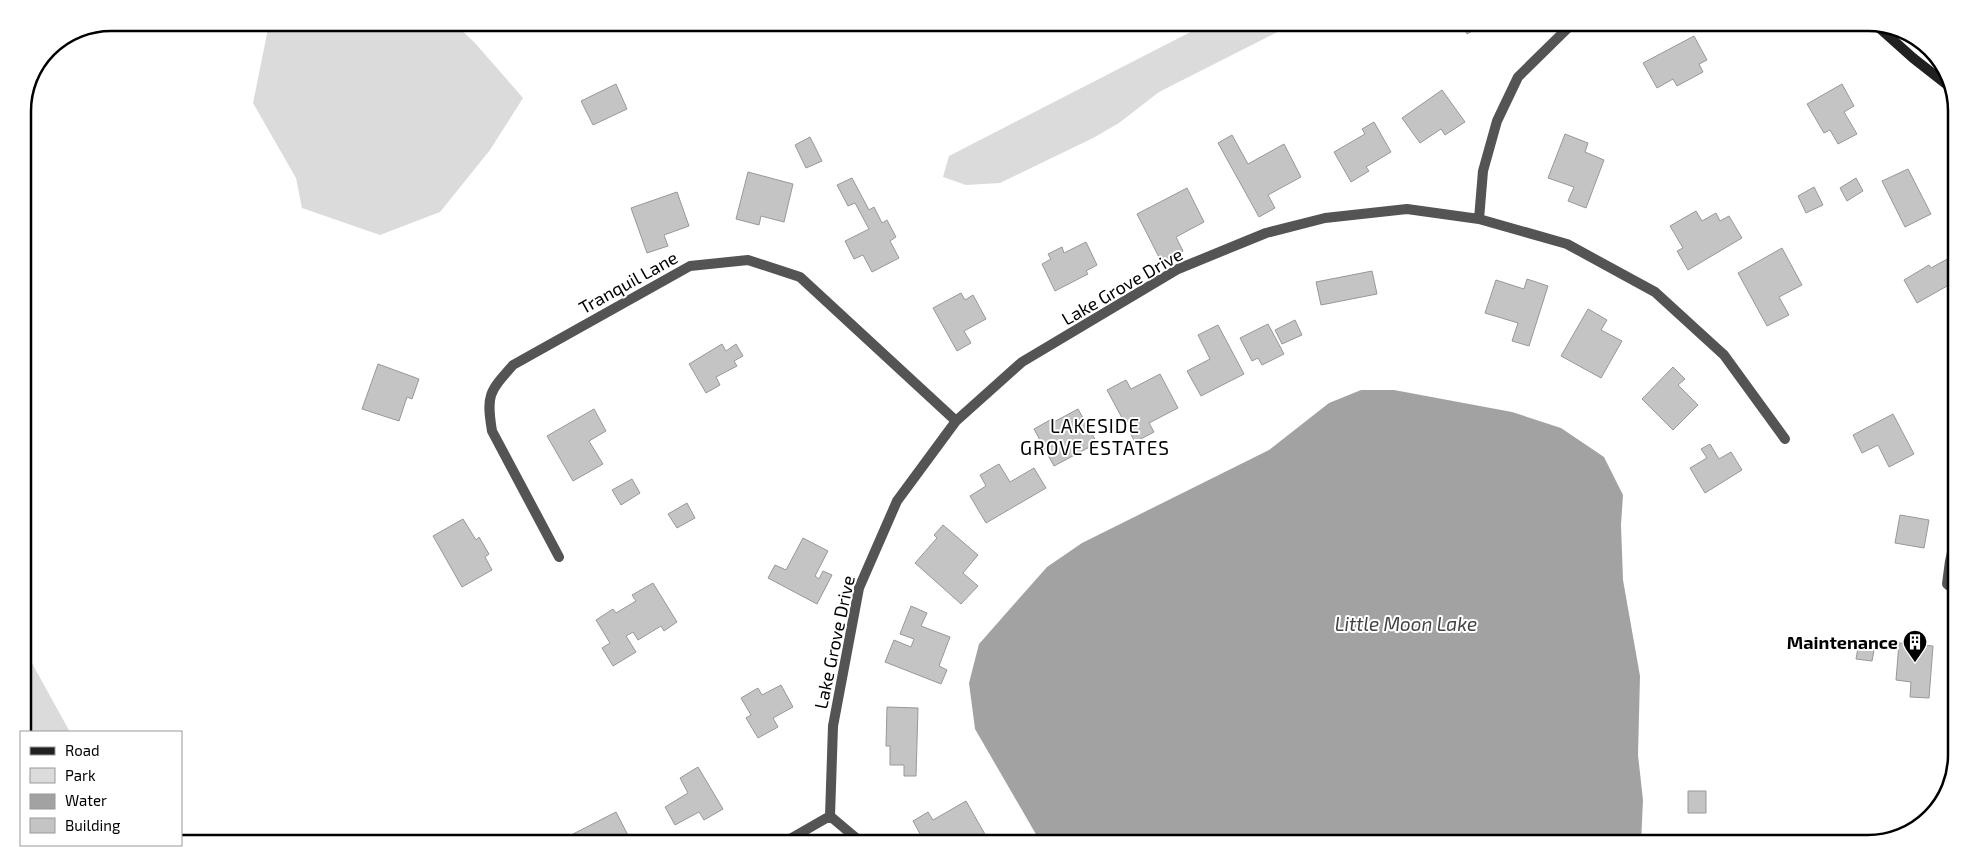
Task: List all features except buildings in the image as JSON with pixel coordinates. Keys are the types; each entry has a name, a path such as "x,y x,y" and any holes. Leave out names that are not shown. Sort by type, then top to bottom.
{"street":[{"path":"1479,219 1483,171 1498,121 1518,77 1565,31"},
{"path":"1886,34 1942,80"},
{"name":"Lake Grove Drive","path":"830,816 832,726 858,588 897,501 956,421 1022,362 1178,270 1266,233 1324,218 1407,209 1479,219 1567,244 1655,292 1724,355 1785,439"},
{"name":"Tranquil Lane","path":"559,557 492,431 488,408 493,388 513,365 690,266 748,260 800,277 956,421"},
{"path":"797,835 830,816 852,835"}],"green space":[{"path":"268,31 462,31 523,98 490,150 440,212 380,235 302,208 296,178 253,103"},
{"path":"1192,31 1279,31 1159,92 1119,123 1093,138 1000,183 966,185 943,177 949,156"},
{"path":"31,661 69,731 31,731"}],"water":[{"name":"Little Moon Lake","path":"1361,390 1394,390 1512,412 1561,428 1604,457 1623,495 1621,525 1623,580 1640,676 1638,755 1643,800 1641,835 1036,835 975,729 969,683 979,644 1047,567 1082,543 1269,450 1329,403"}],"place":[{"name":"Maintenance","path":"1915,663"}],"district":[{"name":"LAKESIDE GROVE ESTATES","path":"1095,436"}]}
